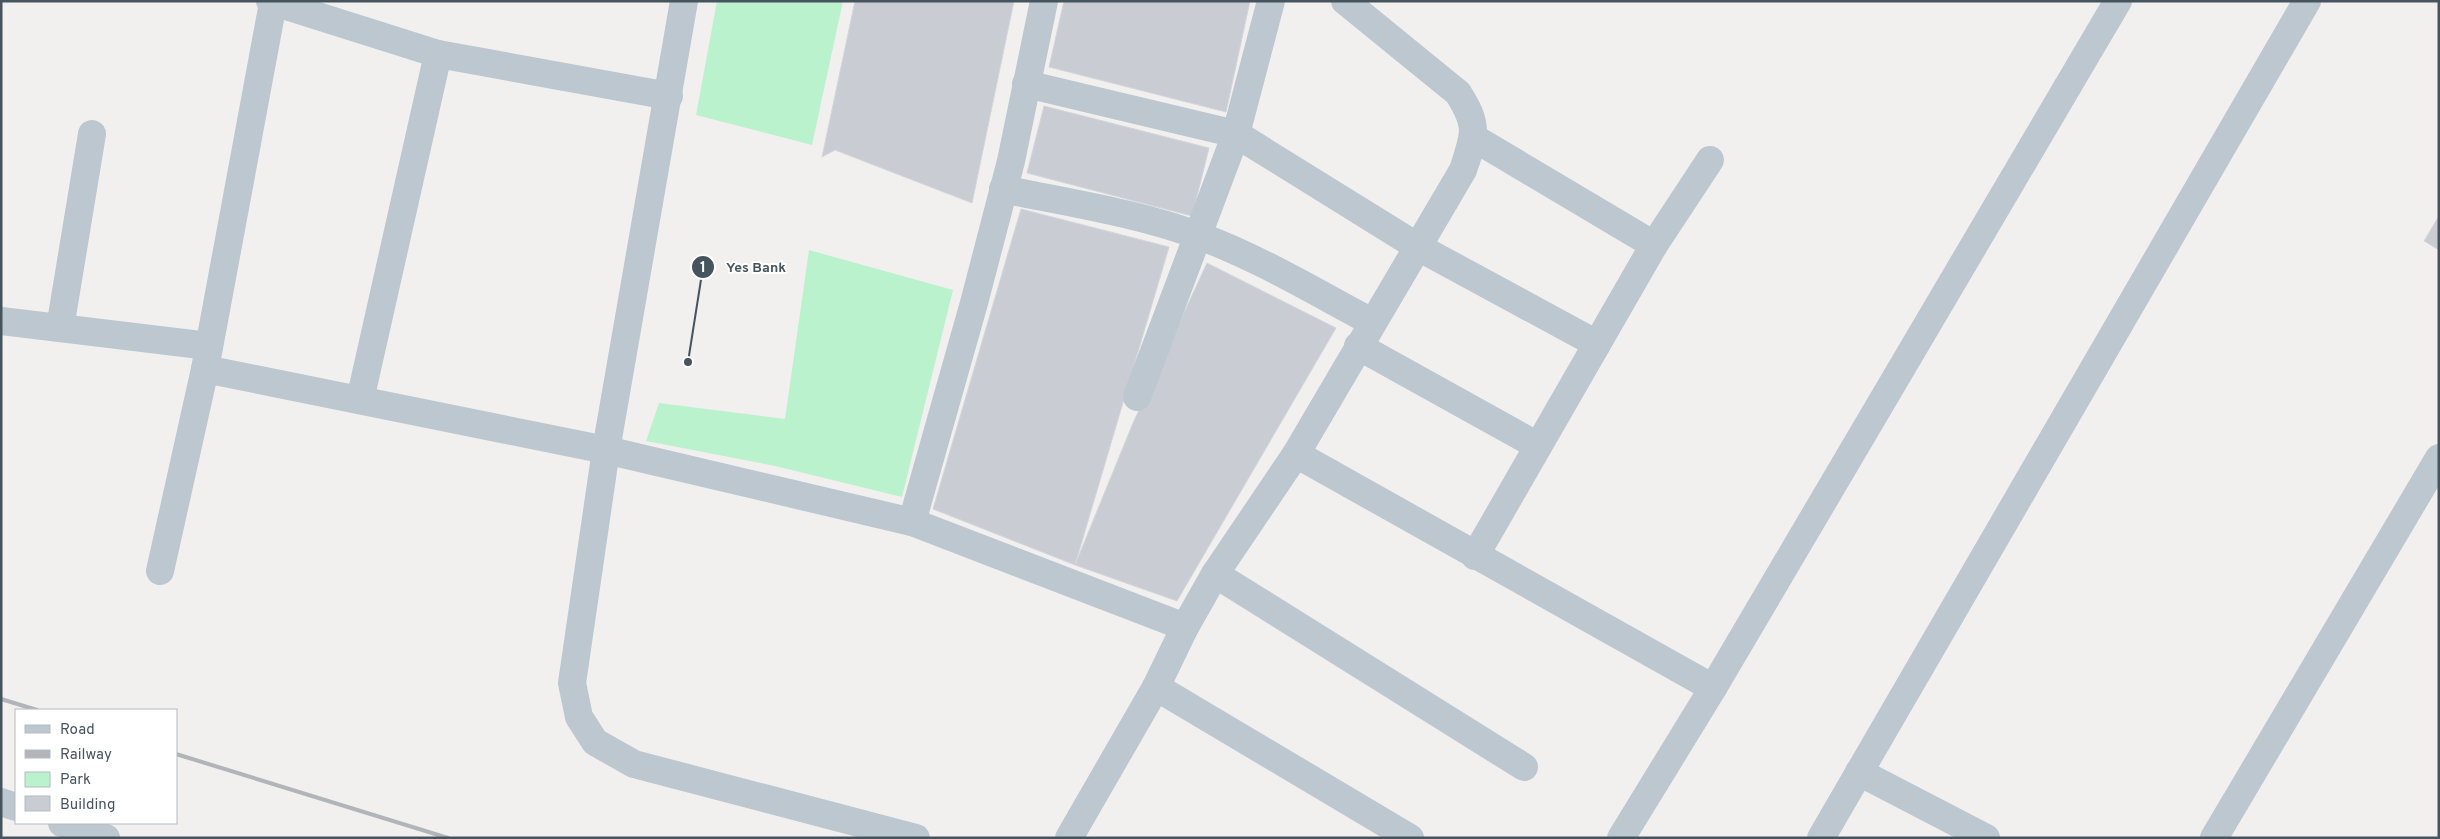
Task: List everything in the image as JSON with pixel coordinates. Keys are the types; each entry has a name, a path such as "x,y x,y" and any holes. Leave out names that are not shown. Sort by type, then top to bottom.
{"street":[{"path":"684,1 606,450 572,683 579,717 595,742 634,764 916,838"},
{"path":"912,522 974,303 1003,189 1044,1"},
{"path":"1137,397 1236,134 1271,1"},
{"path":"1069,838 1156,687 1185,627 1215,574 1296,454 1463,170 1474,138 1471,113 1458,93 1345,1"},
{"path":"1621,838 1713,688 2118,1"},
{"path":"1821,838 2307,1"},
{"path":"160,571 207,358 271,2 327,10 438,54 669,96"},
{"path":"360,400 438,54"},
{"path":"1026,84 1236,134 1418,247 1597,344"},
{"path":"60,328 92,134"},
{"path":"1474,138 1654,244"},
{"path":"1475,556 1654,244 1710,160"},
{"path":"1003,189 1126,214 1197,235 1283,275 1372,322"},
{"path":"1,321 60,328 207,358 360,400 606,450 912,522 1185,627"},
{"path":"1358,346 1538,446"},
{"path":"1296,454 1713,688"},
{"path":"2214,838 2439,458"},
{"path":"1215,574 1524,767"},
{"path":"1156,687 1410,838"},
{"path":"1859,772 1986,838"},
{"path":"1,802 15,807"},
{"path":"65,824 106,838"}],"green space":[{"path":"717,1 843,1 812,145 696,115"},
{"path":"809,250 953,290 902,497 775,466 646,441 659,403 785,419"}],"building":[{"path":"855,1 1014,1 972,203 835,150 822,157"},
{"path":"1064,1 1250,1 1226,112 1049,67"},
{"path":"1044,106 1209,148 1192,216 1027,173"},
{"path":"1021,209 1169,247 1075,565 933,509"},
{"path":"2439,216 2439,250 2424,241"},
{"path":"1207,263 1336,328 1177,601 1075,565 1133,423"}],"railway":[{"path":"1,699 34,709"},
{"path":"178,755 448,838"}],"place":[{"name":"Yes Bank","path":"688,362"}]}
